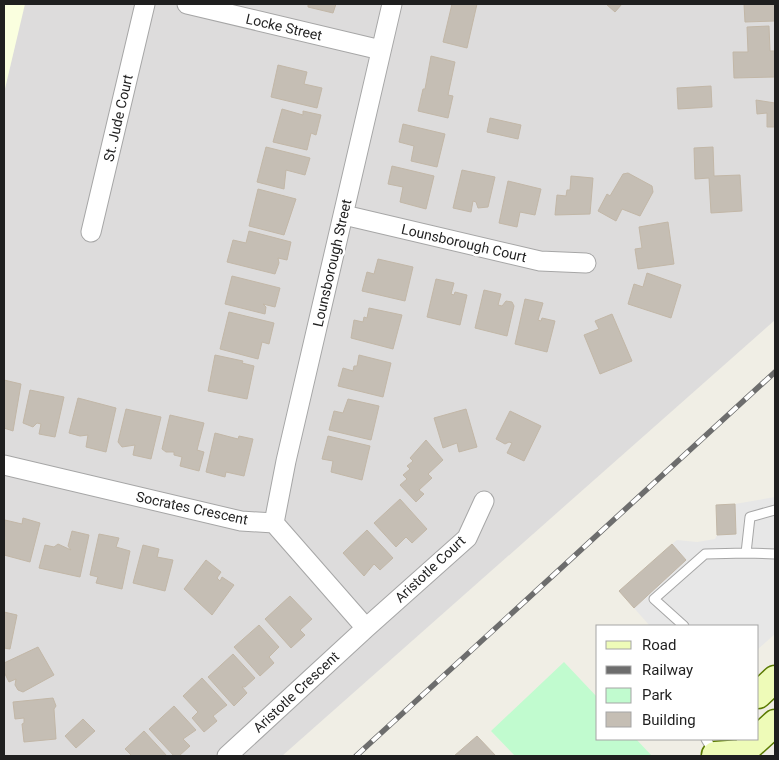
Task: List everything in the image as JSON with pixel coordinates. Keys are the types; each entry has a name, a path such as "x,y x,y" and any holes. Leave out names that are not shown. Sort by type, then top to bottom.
{"main road":[{"path":"759,738 775,723"},
{"path":"713,747 742,753 756,740"}],"street":[{"name":"St. Jude Court","path":"91,232 145,4"},
{"name":"Locke Street","path":"187,4 380,50"},
{"name":"Lounsborough Street","path":"274,523 286,462 392,4"},
{"name":"Lounsborough Court","path":"344,215 540,261 586,263"},
{"name":"Socrates Crescent","path":"4,465 241,521 274,523"},
{"name":"Aristotle Court","path":"366,628 467,538 484,502"},
{"path":"274,523 366,628"},
{"name":"Aristotle Crescent","path":"227,756 366,628"}],"lane":[{"path":"746,553 750,518 775,510"},
{"path":"683,625 654,599 705,554 775,554"}],"shaded area":[{"path":"4,4 775,4 775,320 282,756 4,756"},
{"path":"4,4 25,4 4,93"},
{"path":"775,497 775,634 759,648 759,625 649,625 634,608 686,560 672,544 677,540 697,542 715,539 717,535 736,534 735,504"}],"green space":[{"path":"564,662 596,696 596,740 637,740 652,756 515,756 491,731"}],"building":[{"path":"308,4 336,4 333,13 308,7"},
{"path":"452,4 477,4 467,48 443,42"},
{"path":"606,4 622,4 615,12"},
{"path":"744,4 775,4 775,21 745,22"},
{"path":"769,26 770,51 775,51 775,77 734,78 733,52 748,52 747,27"},
{"path":"431,56 455,62 448,95 453,96 448,118 418,111 423,89 425,89"},
{"path":"278,65 307,72 304,84 322,88 317,108 271,97"},
{"path":"711,86 712,107 678,109 677,88"},
{"path":"756,100 775,103 775,127 767,127 767,113 757,114"},
{"path":"282,109 303,115 303,111 321,115 316,135 311,133 307,150 273,142"},
{"path":"490,118 521,125 518,139 487,132"},
{"path":"403,124 445,134 437,167 411,161 414,146 399,142"},
{"path":"266,147 310,158 305,175 286,170 284,189 257,182"},
{"path":"713,147 714,176 740,175 742,211 711,213 709,178 695,179 694,148"},
{"path":"392,166 434,176 426,209 400,202 403,187 388,184"},
{"path":"462,170 495,177 488,207 478,208 476,202 473,201 471,212 453,208"},
{"path":"628,173 652,186 653,192 640,216 622,209 616,221 598,211 607,194 610,196 623,174"},
{"path":"571,176 593,178 590,214 555,215 557,195 566,196 567,190 570,190"},
{"path":"508,181 541,189 535,215 520,212 517,227 499,223"},
{"path":"258,189 296,199 284,235 249,226"},
{"path":"668,222 674,264 638,269 635,249 642,248 639,227"},
{"path":"249,231 291,242 287,260 278,258 279,263 275,274 227,262 233,240 246,243"},
{"path":"378,259 413,267 405,301 362,291 367,272 374,274"},
{"path":"647,273 681,285 671,318 628,304 634,284 643,287"},
{"path":"232,276 280,288 275,307 263,304 266,307 265,314 225,304"},
{"path":"436,279 454,283 451,294 454,295 455,292 467,295 460,325 427,317"},
{"path":"484,290 501,294 498,305 502,306 506,301 512,302 514,306 507,336 475,328"},
{"path":"525,299 543,303 538,320 541,321 542,318 555,321 547,352 515,344"},
{"path":"369,308 402,315 393,349 351,338 354,320 363,322 364,317 367,318"},
{"path":"229,312 274,323 269,344 262,342 258,359 220,349"},
{"path":"612,314 632,361 600,374 584,335 599,329 595,321"},
{"path":"215,355 243,361 242,363 254,366 247,399 208,391"},
{"path":"359,355 391,363 383,397 338,386 343,368 353,371 354,366 357,366"},
{"path":"4,380 21,384 13,431 4,428"},
{"path":"30,390 64,397 55,437 39,434 41,424 37,423 33,427 23,423"},
{"path":"78,398 116,408 106,452 86,447 88,435 80,436 69,433"},
{"path":"348,399 379,406 371,440 329,430 334,411 343,413"},
{"path":"126,409 161,417 151,459 133,455 135,445 122,447 118,442"},
{"path":"466,409 477,447 459,452 457,443 443,448 434,418"},
{"path":"510,411 541,426 524,461 507,453 512,443 505,444 496,439"},
{"path":"170,415 204,423 197,450 204,452 199,471 180,466 182,457 174,455 174,452 166,452 162,449"},
{"path":"215,433 238,439 239,436 253,439 244,476 226,472 225,477 206,472"},
{"path":"328,436 370,446 362,480 331,472 333,461 322,459"},
{"path":"426,440 443,460 428,474 432,478 419,490 424,494 416,502 400,485 407,479 403,475 410,469 407,466 413,461 410,458"},
{"path":"400,499 427,529 412,543 406,537 396,547 374,523"},
{"path":"735,504 736,534 717,535 716,505"},
{"path":"23,518 40,523 30,562 4,555 5,520 22,524"},
{"path":"367,530 393,558 380,570 374,564 364,576 343,553"},
{"path":"72,531 89,535 80,577 39,568 45,545 54,547 58,544 71,550 68,546"},
{"path":"99,534 119,538 116,547 130,551 122,589 96,583 98,577 90,575"},
{"path":"672,544 686,560 634,608 619,591"},
{"path":"143,545 159,549 157,557 173,560 165,591 133,583"},
{"path":"206,560 221,572 217,578 220,581 222,577 234,585 212,615 184,589"},
{"path":"290,596 312,619 300,630 305,635 291,648 265,619"},
{"path":"4,612 17,615 10,649 4,648"},
{"path":"259,625 279,647 269,657 274,663 260,676 234,647"},
{"path":"38,647 54,675 23,692 18,690 15,685 16,679 9,682 4,672 4,663"},
{"path":"233,654 255,678 245,687 242,687 247,693 234,706 208,677"},
{"path":"202,678 227,705 213,716 217,721 204,732 192,718 198,712 183,696"},
{"path":"53,698 56,706 54,709 56,739 24,742 22,724 24,723 24,718 15,719 13,702"},
{"path":"174,706 196,730 183,739 190,746 179,756 174,756 149,729"},
{"path":"83,719 95,731 76,748 65,736"},
{"path":"144,731 167,756 132,756 125,749"},
{"path":"477,736 496,756 454,756"}],"railway":[{"path":"356,756 775,372"}]}
